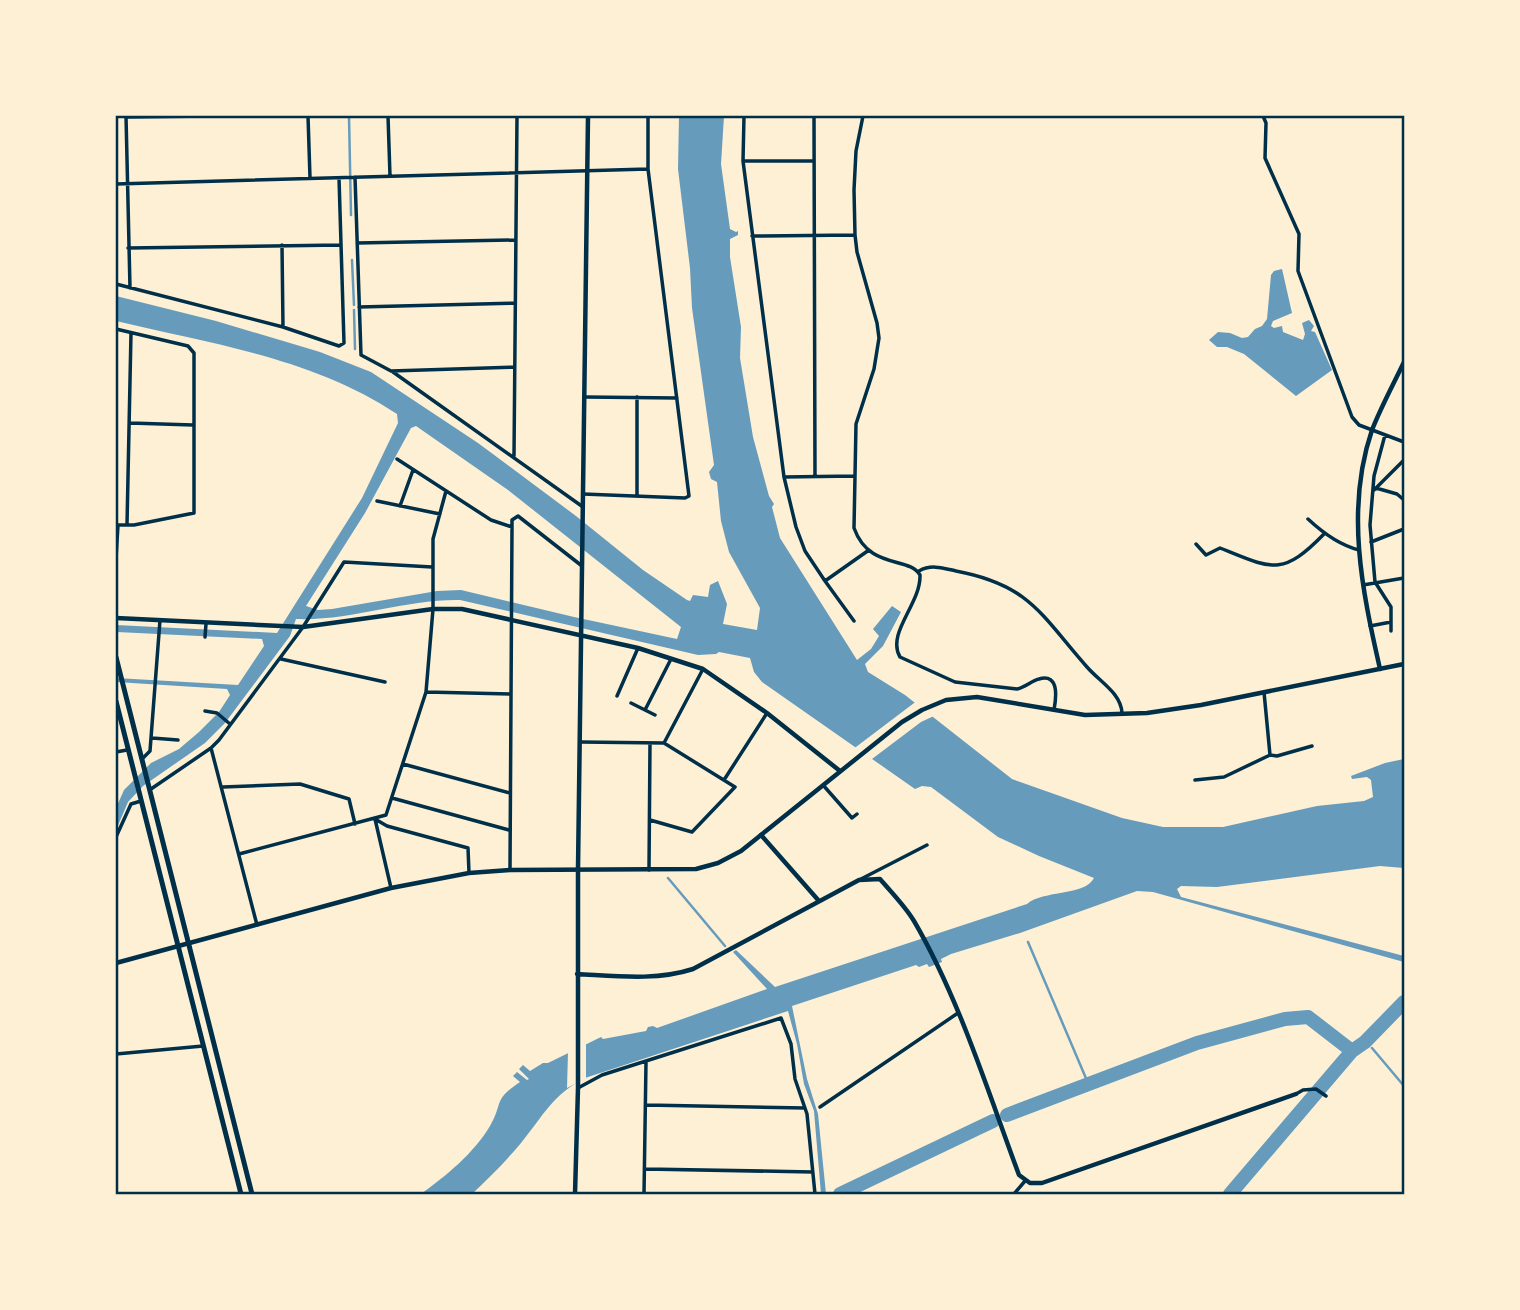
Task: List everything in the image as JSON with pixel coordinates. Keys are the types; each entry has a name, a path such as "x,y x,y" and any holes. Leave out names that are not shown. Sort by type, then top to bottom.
{"main road":[{"path":"116,657 252,1195"},
{"path":"116,701 241,1195"}],"street":[{"path":"130,288 126,116 209,116"},
{"path":"308,116 310,178"},
{"path":"388,116 390,176"},
{"path":"514,456 517,116"},
{"path":"575,1195 588,116"},
{"path":"583,494 689,496 648,169 648,116"},
{"path":"744,116 743,161 784,477 796,527 805,551 854,621"},
{"path":"814,116 815,476"},
{"path":"863,116 856,151 855,235 857,252 879,332 877,360 856,424 854,528 869,550 882,560 919,571 936,567 982,576 1006,585 1026,598 1101,682 1118,697 1123,715"},
{"path":"1263,116 1266,123 1265,158 1299,234 1298,271 1352,417 1359,425 1405,442"},
{"path":"743,161 813,161"},
{"path":"116,184 648,169"},
{"path":"352,177 360,355 391,371 583,507"},
{"path":"116,284 283,327 339,346 344,342 339,178"},
{"path":"752,236 855,235"},
{"path":"357,243 516,240"},
{"path":"128,248 341,245"},
{"path":"282,246 283,327"},
{"path":"359,307 515,303"},
{"path":"116,330 188,346 194,353 194,513 117,525 116,559"},
{"path":"127,525 131,333"},
{"path":"1380,669 1370,626 1359,550 1360,482 1372,431 1405,362"},
{"path":"391,371 514,367"},
{"path":"585,397 677,398"},
{"path":"636,496 637,397"},
{"path":"130,423 193,425"},
{"path":"1385,435 1372,492 1371,542 1376,582 1391,607 1391,631"},
{"path":"397,459 491,520 512,527"},
{"path":"1372,492 1405,460"},
{"path":"400,506 413,470"},
{"path":"784,477 855,476"},
{"path":"1376,488 1397,494 1405,500"},
{"path":"239,854 386,815 426,692 433,609 433,539 446,491"},
{"path":"377,501 440,514"},
{"path":"510,870 512,520 518,516 582,563"},
{"path":"1308,519 1324,534 1349,548 1359,550"},
{"path":"1371,542 1405,529"},
{"path":"1196,544 1206,555 1220,548 1272,566 1302,556 1324,534"},
{"path":"825,581 869,550"},
{"path":"148,788 211,748 281,659 344,562 432,567"},
{"path":"919,571 921,580 913,606 896,636 900,657 955,682 1017,689 1039,679 1048,679 1056,689 1054,710"},
{"path":"1363,585 1405,578"},
{"path":"116,618 206,626 300,627 433,609 462,609 582,634 672,657 703,669 767,713 840,771"},
{"path":"1370,626 1391,622"},
{"path":"141,761 150,751 152,738 159,623"},
{"path":"205,637 206,626"},
{"path":"617,696 638,648"},
{"path":"645,710 672,657"},
{"path":"281,659 385,682"},
{"path":"116,963 391,888 469,873 510,870 696,869 718,863 741,851 902,722 932,705 953,698 977,697 1085,715 1123,715 1166,711 1405,664"},
{"path":"663,743 703,669"},
{"path":"426,692 511,694"},
{"path":"1264,692 1270,755"},
{"path":"631,703 655,715"},
{"path":"205,712 217,713 228,723"},
{"path":"724,780 767,713"},
{"path":"152,738 178,740"},
{"path":"579,742 663,743 735,787 692,832 650,820"},
{"path":"649,870 650,743"},
{"path":"1195,780 1224,777 1270,755 1278,756 1312,746"},
{"path":"211,748 257,925"},
{"path":"116,752 128,750"},
{"path":"403,764 510,793"},
{"path":"223,788 300,784 349,799 355,824"},
{"path":"822,785 852,818 857,814"},
{"path":"393,798 510,830"},
{"path":"116,837 131,804 141,801"},
{"path":"375,819 387,826 468,848 469,873"},
{"path":"375,819 391,888"},
{"path":"761,835 819,901"},
{"path":"577,974 657,977 692,969 927,845"},
{"path":"859,880 880,880 907,911 922,937 958,1013 1019,1175 1025,1181 1042,1183 1303,1090 1316,1088 1326,1096"},
{"path":"820,1107 958,1013"},
{"path":"578,1088 602,1075 781,1018 791,1044 795,1079 805,1108 815,1195"},
{"path":"116,1054 205,1046"},
{"path":"644,1195 646,1062"},
{"path":"646,1105 805,1108"},
{"path":"645,1169 813,1172"},
{"path":"1014,1195 1025,1181"}],"water":[{"path":"679,116 724,116 721,164 730,229 738,231 738,235 730,239 730,257 741,327 740,358 753,437 769,496 774,504 772,507 780,538 857,660 871,649 879,636 873,629 892,606 901,612 883,646 865,664 868,672 905,695 1012,779 1122,818 1163,827 1223,827 1317,806 1364,801 1373,797 1371,780 1367,777 1352,779 1351,776 1404,759 1404,868 1380,866 1217,887 1181,886 1177,889 1181,897 1404,956 1404,962 1153,892 1137,891 1020,933 951,954 941,959 942,962 929,967 927,964 919,967 916,965 792,1006 807,1079 818,1114 826,1194 821,1194 814,1111 804,1084 788,1011 585,1078 564,1091 549,1106 515,1150 472,1194 421,1194 440,1180 476,1145 494,1118 502,1098 520,1082 513,1076 517,1072 529,1079 519,1069 523,1065 530,1071 601,1037 603,1039 646,1031 653,1026 657,1028 767,989 733,952 736,950 775,987 1043,897 1082,888 1094,878 998,837 931,787 922,786 915,789 762,682 754,672 750,658 719,652 698,655 460,600 419,603 338,617 296,619 290,636 225,723 205,743 143,786 128,802 116,830 116,808 124,790 151,763 179,749 199,732 219,712 230,695 227,689 116,682 116,678 238,685 264,646 262,639 117,632 116,625 277,633 362,498 398,423 397,414 365,395 296,366 225,346 116,321 116,296 216,321 320,352 371,372 478,443 643,570 687,600 690,601 693,595 708,597 710,585 718,581 727,604 723,624 757,630 760,608 729,552 721,521 717,482 711,479 709,472 714,465 692,308 678,169","holes":["416,426 508,490 681,627 677,639 461,590 437,591 332,609 318,610 306,606 365,513 411,428"]},
{"path":"1282,269 1292,313 1273,321 1271,326 1282,326 1283,332 1303,340 1305,334 1302,323 1309,320 1314,326 1311,331 1315,332 1332,370 1296,396 1244,354 1227,347 1217,347 1209,340 1218,332 1248,337 1262,326 1267,319 1271,275"}],"pier":[{"path":"918,700 936,715 921,722 868,762 852,750"},
{"path":"586,1043 586,1078 567,1088 568,1052"}],"waterway":[{"path":"349,116 351,215"},
{"path":"352,260 354,305"},
{"path":"354,310 355,349"},
{"path":"668,878 725,946"},
{"path":"1028,942 1088,1083"},
{"path":"1230,1194 1352,1051 1365,1042 1404,1002"},
{"path":"1007,1115 1197,1043 1285,1019 1308,1017 1352,1051"},
{"path":"1365,1042 1369,1045"},
{"path":"1372,1048 1404,1086"},
{"path":"840,1194 993,1121"}]}
